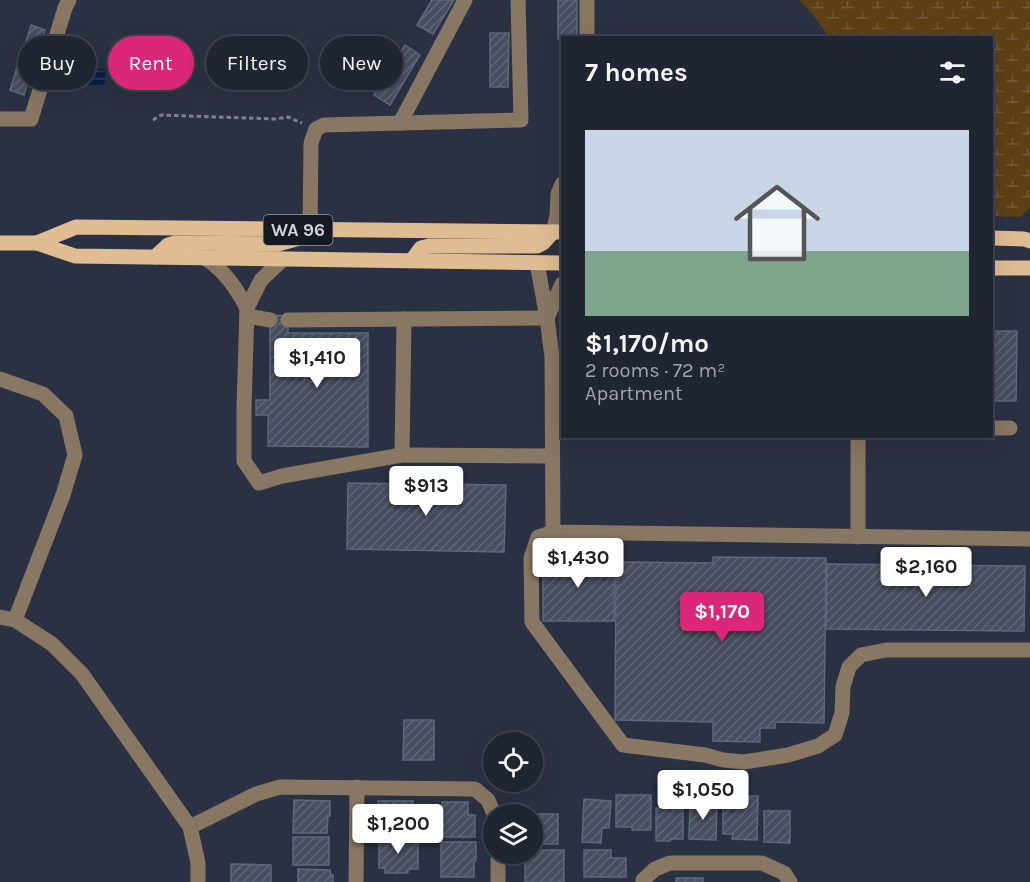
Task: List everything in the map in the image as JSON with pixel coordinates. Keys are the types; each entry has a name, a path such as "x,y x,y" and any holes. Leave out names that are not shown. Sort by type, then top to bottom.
{"main road":[{"name":"WA 96","path":"37,243 76,227 558,232"},
{"path":"155,257 168,245 175,243 278,244 296,239 310,230"},
{"path":"412,260 421,248 429,246 537,246 558,232"},
{"path":"993,238 1030,241"},
{"name":"WA 96","path":"0,243 37,243 75,256 561,263"},
{"path":"537,262 561,252"},
{"path":"993,268 1030,268"}],"street":[{"path":"0,119 31,119 69,0"},
{"path":"400,123 465,0"},
{"path":"310,230 311,142 316,129 324,125 521,120 518,0"},
{"path":"587,0 587,36"},
{"path":"558,232 558,194 561,186"},
{"path":"205,258 217,266 237,291 247,312 270,320"},
{"path":"283,259 261,280 247,312 244,461 259,483 282,476 402,455 552,456"},
{"path":"537,262 557,397 552,456 553,532"},
{"path":"547,318 561,286"},
{"path":"288,320 547,318"},
{"path":"398,319 402,455"},
{"path":"0,379 43,394 66,416 75,455 63,495 7,619 52,644 82,674 190,828 198,863 198,882"},
{"path":"993,428 1010,428"},
{"path":"858,438 858,537"},
{"path":"1030,539 553,532 537,537 531,558 532,622 623,745 744,762 788,755 818,746 835,735 842,713 843,687 849,667 861,655 886,650 1030,650"},
{"path":"190,828 256,794 280,787 475,789 488,804"},
{"path":"356,882 357,788"},
{"path":"643,881 656,869 670,863 762,863 784,873 790,882"},
{"path":"498,864 498,882"}],"path":[{"path":"153,120 161,115 275,119 288,117 316,129"}],"green space":[{"path":"799,0 1030,0 1030,207 1021,217 993,216 993,36 828,36"}],"water":[{"path":"96,69 105,69 105,85 96,85"}],"building":[{"path":"432,0 454,0 433,34 417,25"},
{"path":"558,0 577,0 577,36 561,36 561,39 558,39"},
{"path":"31,25 45,30 43,36 28,36"},
{"path":"490,33 509,33 508,87 490,87"},
{"path":"405,45 420,55 403,83 403,48"},
{"path":"18,64 18,90 25,90 24,95 10,90"},
{"path":"377,90 399,90 390,105 374,95"},
{"path":"270,315 288,316 288,333 368,333 368,447 268,446 268,415 256,415 256,400 270,400"},
{"path":"993,331 1017,331 1016,401 993,401"},
{"path":"348,483 506,485 504,552 347,549"},
{"path":"543,556 614,557 614,621 543,621"},
{"path":"713,557 826,558 824,723 775,722 775,728 760,728 760,742 713,741 713,722 615,720 616,562 713,563"},
{"path":"827,564 1025,566 1024,631 826,629"},
{"path":"404,720 434,720 434,760 403,760"},
{"path":"616,795 651,795 651,830 616,827"},
{"path":"723,796 758,796 757,840 732,839 733,834 723,834"},
{"path":"584,799 611,801 609,828 602,828 601,843 582,842"},
{"path":"294,800 330,801 327,833 293,833"},
{"path":"378,801 413,801 413,833 378,833"},
{"path":"442,802 468,802 468,815 475,815 475,837 442,837"},
{"path":"690,803 717,803 716,840 689,839"},
{"path":"656,808 683,809 683,839 656,841"},
{"path":"764,811 790,811 790,843 764,842"},
{"path":"543,814 558,814 558,844 543,844"},
{"path":"293,837 329,837 329,865 293,865"},
{"path":"379,838 418,838 418,869 408,869 408,873 385,873 385,868 379,868"},
{"path":"441,842 476,842 474,877 441,877"},
{"path":"543,850 564,850 564,882 525,882 525,864 543,864"},
{"path":"584,850 611,850 611,858 626,858 626,877 584,877"},
{"path":"231,864 271,865 271,882 231,882"},
{"path":"298,869 330,870 333,882 298,882"},
{"path":"676,878 703,878 703,882 676,882"}]}
